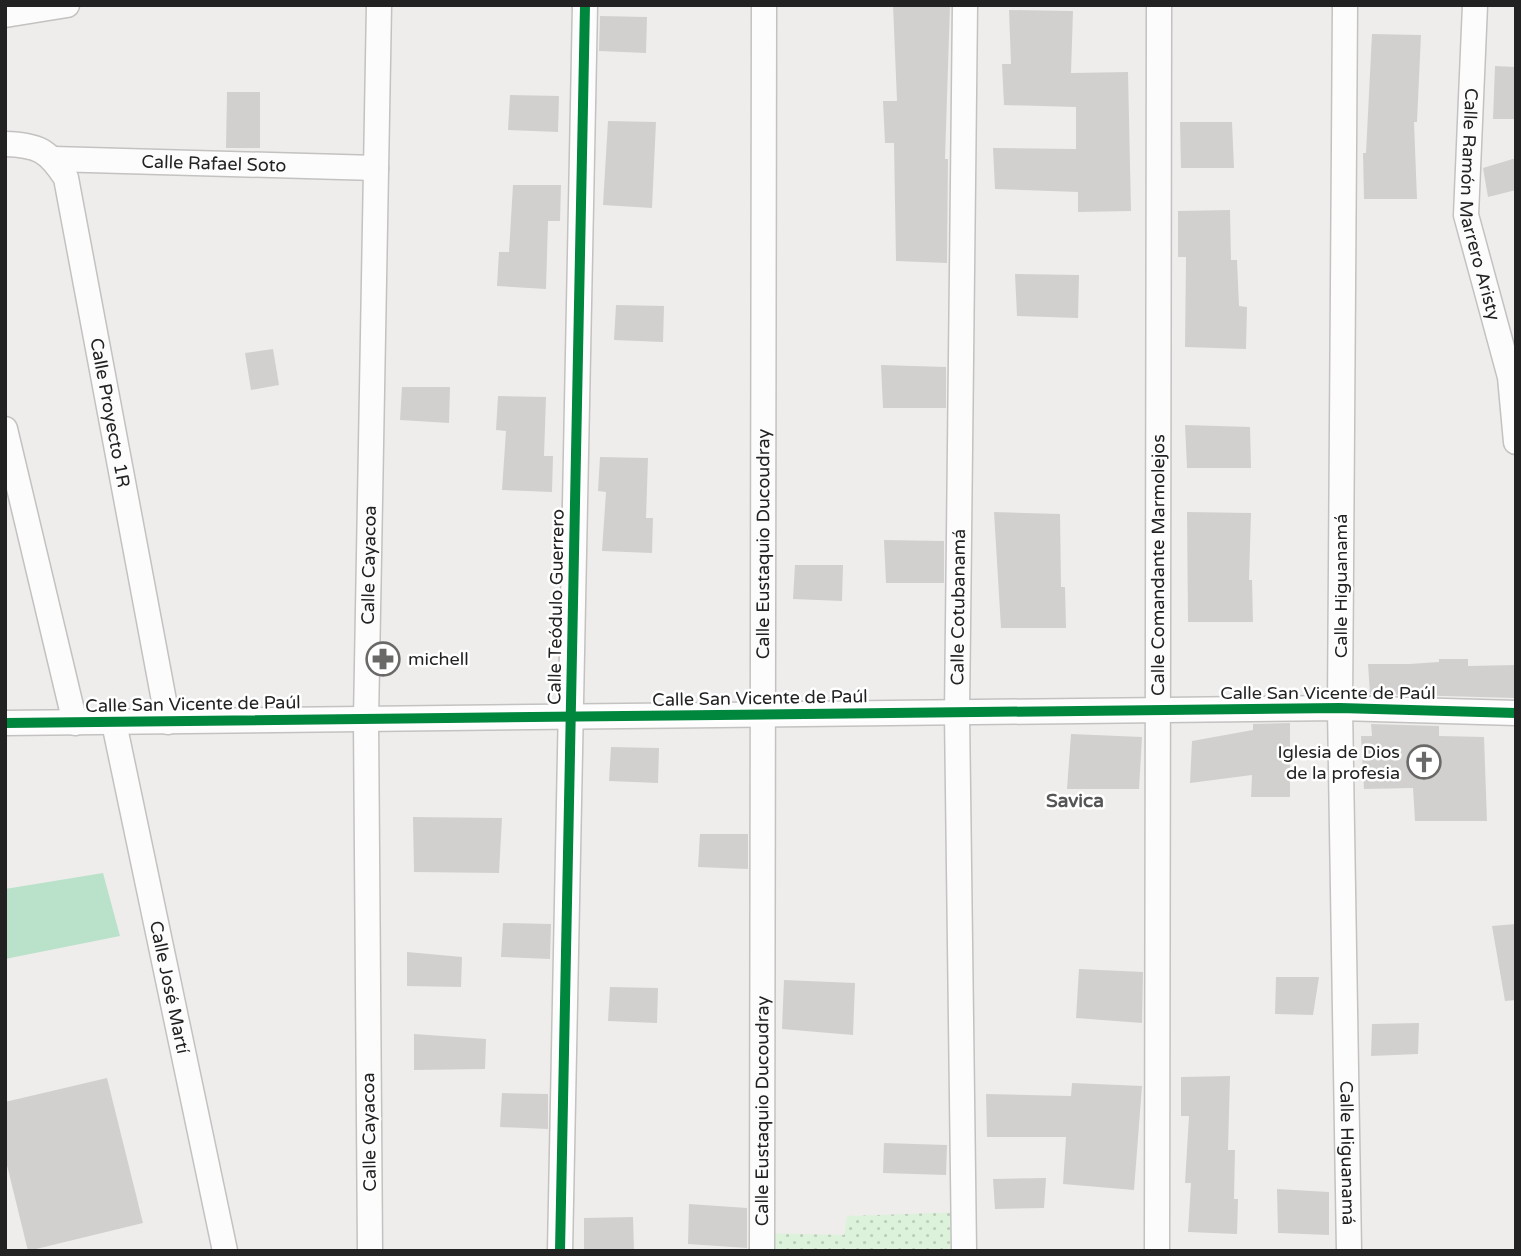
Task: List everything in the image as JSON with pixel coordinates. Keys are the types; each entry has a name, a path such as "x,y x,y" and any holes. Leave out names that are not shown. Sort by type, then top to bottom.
{"street":[{"path":"5,15 67,5"},
{"name":"Calle Cayacoa","path":"370,1251 366,720 379,5"},
{"name":"Calle Teódulo Guerrero","path":"560,1251 585,5"},
{"name":"Calle Eustaquio Ducoudray","path":"762,1251 765,716 764,5"},
{"name":"Calle Cotubanamá","path":"964,1251 957,713 965,5"},
{"name":"Calle Comandante Marmolejos","path":"1157,1251 1160,710 1159,5"},
{"name":"Calle Higuanamá","path":"1345,5 1340,708 1349,1251"},
{"name":"Calle Ramón Marrero Aristy","path":"1475,5 1466,215 1513,375 1516,442"},
{"path":"5,144 32,145 53,159"},
{"name":"Calle Rafael Soto","path":"53,159 376,168"},
{"name":"Calle Proyecto 1R","path":"53,159 66,178 168,722"},
{"path":"5,429 75,723"},
{"name":"Calle San Vicente de Paúl","path":"5,723 1340,708 1516,713"},
{"name":"Calle José Martí","path":"114,723 225,1251"}],"green space":[{"path":"103,873 120,936 5,959 5,889"},
{"path":"963,1212 964,1251 762,1251 762,1233 844,1235 847,1216"}],"building":[{"path":"893,5 950,5 945,159 948,159 947,263 896,261 894,143 885,143 883,101 897,101"},
{"path":"1009,10 1073,11 1071,73 1128,72 1131,211 1078,212 1078,192 995,189 993,148 1076,149 1076,107 1004,105 1002,64 1011,64"},
{"path":"600,16 647,17 646,53 599,51"},
{"path":"1372,34 1421,35 1417,122 1414,122 1417,199 1364,199 1363,153 1366,153"},
{"path":"1495,66 1516,67 1516,119 1493,119"},
{"path":"227,92 260,92 260,148 226,148"},
{"path":"510,95 559,96 558,132 508,130"},
{"path":"608,121 656,122 652,208 603,205"},
{"path":"1180,122 1232,122 1234,168 1181,168"},
{"path":"1516,158 1516,190 1488,197 1483,168"},
{"path":"513,185 561,185 560,221 548,221 546,289 497,286 499,252 509,252"},
{"path":"1230,210 1231,260 1237,260 1239,306 1247,307 1246,349 1185,347 1186,257 1178,257 1178,211"},
{"path":"1015,274 1079,275 1078,318 1017,316"},
{"path":"616,305 664,306 663,342 614,340"},
{"path":"273,349 279,385 251,390 245,353"},
{"path":"881,365 946,367 946,408 883,408"},
{"path":"402,387 450,387 449,423 400,420"},
{"path":"498,396 546,397 544,456 553,456 552,492 502,490 506,431 496,430"},
{"path":"1185,425 1250,427 1251,468 1187,468"},
{"path":"600,457 648,458 646,518 653,518 652,553 602,551 606,492 598,491"},
{"path":"994,512 1060,514 1061,587 1065,587 1066,628 1001,628"},
{"path":"1187,512 1251,513 1249,580 1252,580 1253,622 1188,622"},
{"path":"884,540 944,541 944,583 886,583"},
{"path":"795,565 843,565 842,601 793,599"},
{"path":"1439,659 1468,659 1468,666 1516,665 1516,698 1370,694 1368,664 1439,662"},
{"path":"1290,723 1290,797 1251,797 1252,775 1190,783 1192,741 1253,730 1253,724"},
{"name":"Iglesia de Dios de la profesia","path":"1371,724 1439,726 1439,736 1484,737 1487,821 1415,821 1413,788 1364,789 1361,736 1372,736"},
{"path":"1071,734 1142,737 1139,789 1067,789"},
{"path":"611,747 659,748 658,783 609,781"},
{"path":"413,817 502,818 499,873 414,872"},
{"path":"700,834 748,834 748,869 698,867"},
{"path":"503,923 551,924 550,959 501,957"},
{"path":"1516,924 1516,1000 1505,1001 1492,926"},
{"path":"407,952 462,957 461,987 407,986"},
{"path":"1079,969 1143,972 1142,1023 1076,1018"},
{"path":"1276,977 1319,977 1313,1015 1275,1014"},
{"path":"784,980 855,983 853,1035 782,1029"},
{"path":"610,987 658,988 657,1023 608,1021"},
{"path":"1419,1023 1418,1054 1371,1056 1372,1024"},
{"path":"414,1034 486,1039 485,1069 414,1070"},
{"path":"1230,1076 1228,1150 1235,1150 1234,1199 1238,1199 1237,1234 1188,1232 1191,1183 1185,1183 1189,1116 1181,1116 1181,1077"},
{"path":"107,1078 143,1223 28,1251 5,1157 5,1102"},
{"path":"1072,1083 1142,1086 1134,1190 1063,1184 1066,1137 987,1137 986,1094 1071,1096"},
{"path":"502,1093 548,1094 548,1129 500,1127"},
{"path":"884,1143 947,1145 946,1175 883,1173"},
{"path":"1046,1178 1044,1208 995,1209 993,1179"},
{"path":"1277,1189 1329,1192 1329,1235 1278,1233"},
{"path":"689,1204 747,1208 747,1248 688,1244"},
{"path":"633,1217 634,1251 584,1251 584,1218"}],"cycle path":[{"path":"560,1251 585,5"},
{"path":"5,723 1340,708 1516,713"}],"place":[{"name":"michell","path":"383,659"},
{"name":"Iglesia de Dios de la profesia","path":"1424,762"}],"district":[{"name":"Savica","path":"1075,800"}]}
